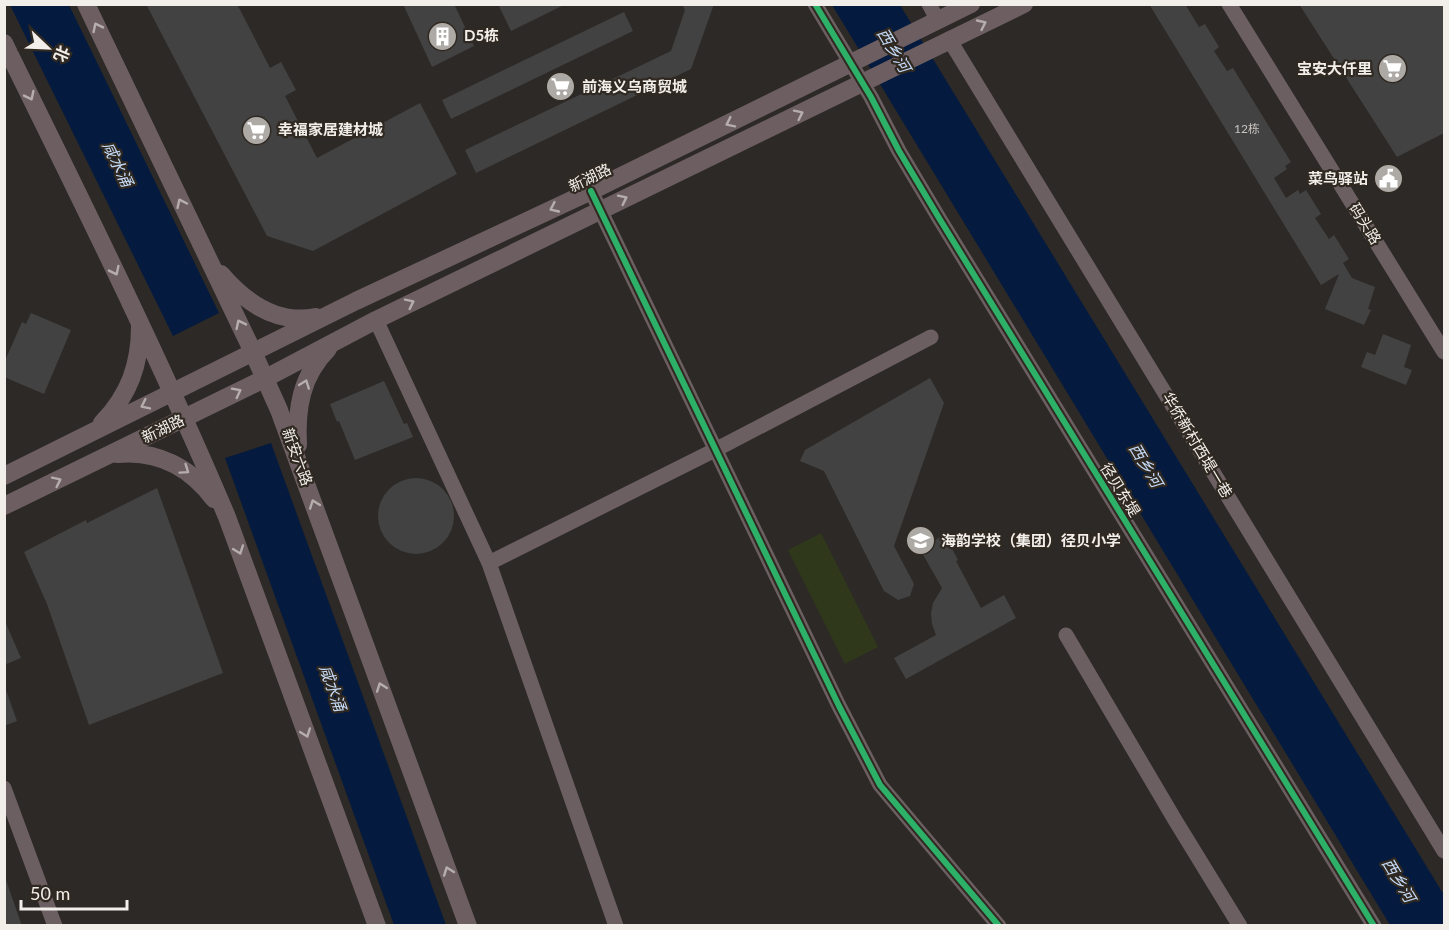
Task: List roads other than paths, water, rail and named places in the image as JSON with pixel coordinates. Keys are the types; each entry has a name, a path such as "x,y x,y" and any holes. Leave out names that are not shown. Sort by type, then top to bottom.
{"main road":[{"name":"新安六路","path":"86,4 266,378 468,926"},
{"path":"933,23 971,4"},
{"path":"944,42 1024,4"},
{"name":"新湖路","path":"4,476 330,314 591,191 933,23"},
{"name":"新湖路","path":"4,507 266,378 376,320 944,42"},
{"path":"4,43 173,391 227,517 377,926"},
{"path":"206,255 228,282 258,307 298,318 330,314"},
{"path":"96,429 122,399 130,383 140,347 141,325"},
{"path":"298,462 297,418 302,389 313,367 338,339"},
{"path":"109,455 144,454 170,461 194,477 209,492 227,517"}],"street":[{"name":"径贝东堤","path":"815,4 866,81 898,151 1374,926"},
{"path":"928,4 933,23"},
{"name":"码头路","path":"1229,4 1444,352"},
{"name":"华侨新村西堤一巷","path":"944,42 1444,851"},
{"path":"591,191 839,706 880,785 999,926"},
{"path":"376,320 489,563 616,926"},
{"path":"489,563 715,450 931,337"},
{"path":"1066,635 1240,926"},
{"path":"4,788 55,926"}],"water":[{"name":"咸水涌","path":"10,5 69,5 219,313 173,336"},
{"name":"西乡河","path":"832,5 900,5 1444,895 1444,925 1390,925"},
{"name":"咸水涌","path":"271,443 446,925 394,925 225,458"}],"place":[{"name":"D5栋","path":"443,36"},
{"name":"宝安大仟里","path":"1393,69"},
{"name":"前海义乌商贸城","path":"561,87"},
{"name":"幸福家居建材城","path":"257,130"},
{"name":"菜鸟驿站","path":"1389,179"},
{"name":"海韵学校（集团）径贝小学","path":"920,541"}]}
